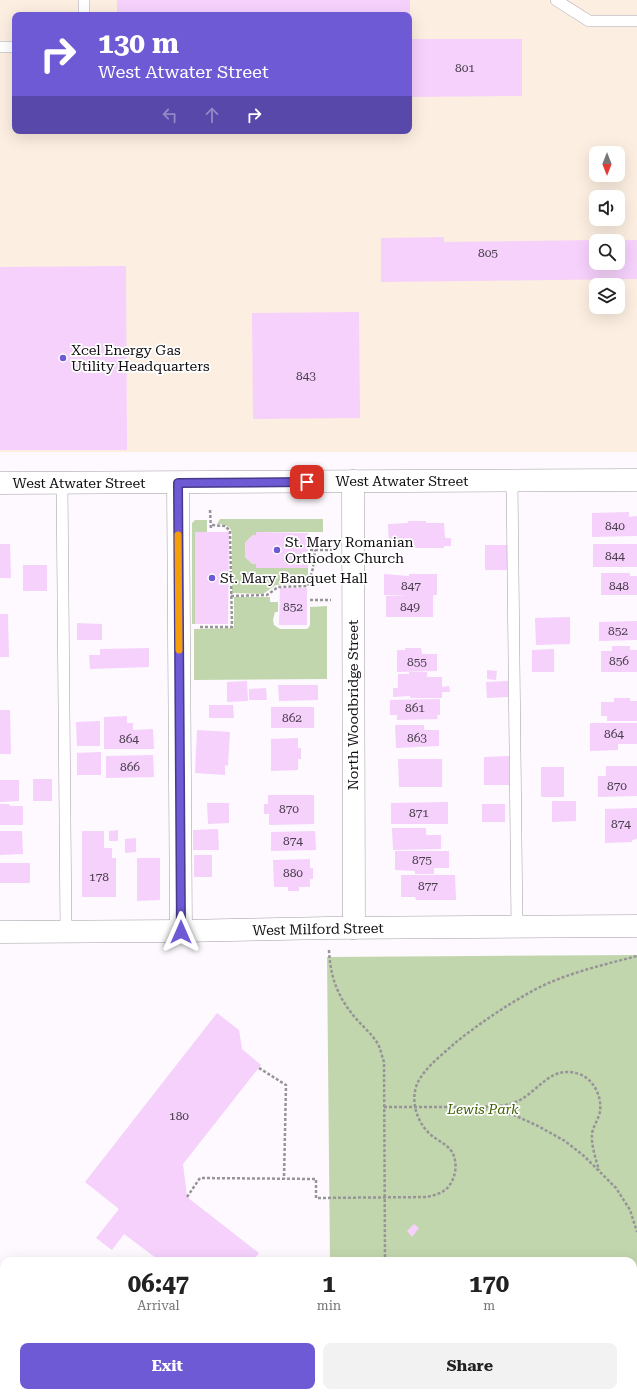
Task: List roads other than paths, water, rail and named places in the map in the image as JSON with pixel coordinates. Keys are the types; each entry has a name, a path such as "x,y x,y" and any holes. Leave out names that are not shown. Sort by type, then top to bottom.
{"street":[{"name":"West Atwater Street","path":"0,483 637,480"},
{"name":"North Woodbridge Street","path":"353,481 354,928"},
{"path":"178,483 181,932"},
{"name":"West Milford Street","path":"0,932 181,932 328,928 637,926"}],"lane":[{"path":"84,0 84,12"},
{"path":"556,0 589,20 637,21"},
{"path":"0,47 12,48"},
{"path":"512,481 517,927"},
{"path":"62,483 66,932"}],"place":[{"name":"Xcel Energy Gas Utility Headquarters","path":"63,358"},
{"name":"St. Mary Romanian Orthodox Church","path":"277,550"},
{"name":"St. Mary Banquet Hall","path":"212,578"}],"park label":[{"name":"Lewis Park","path":"483,1109"}]}
